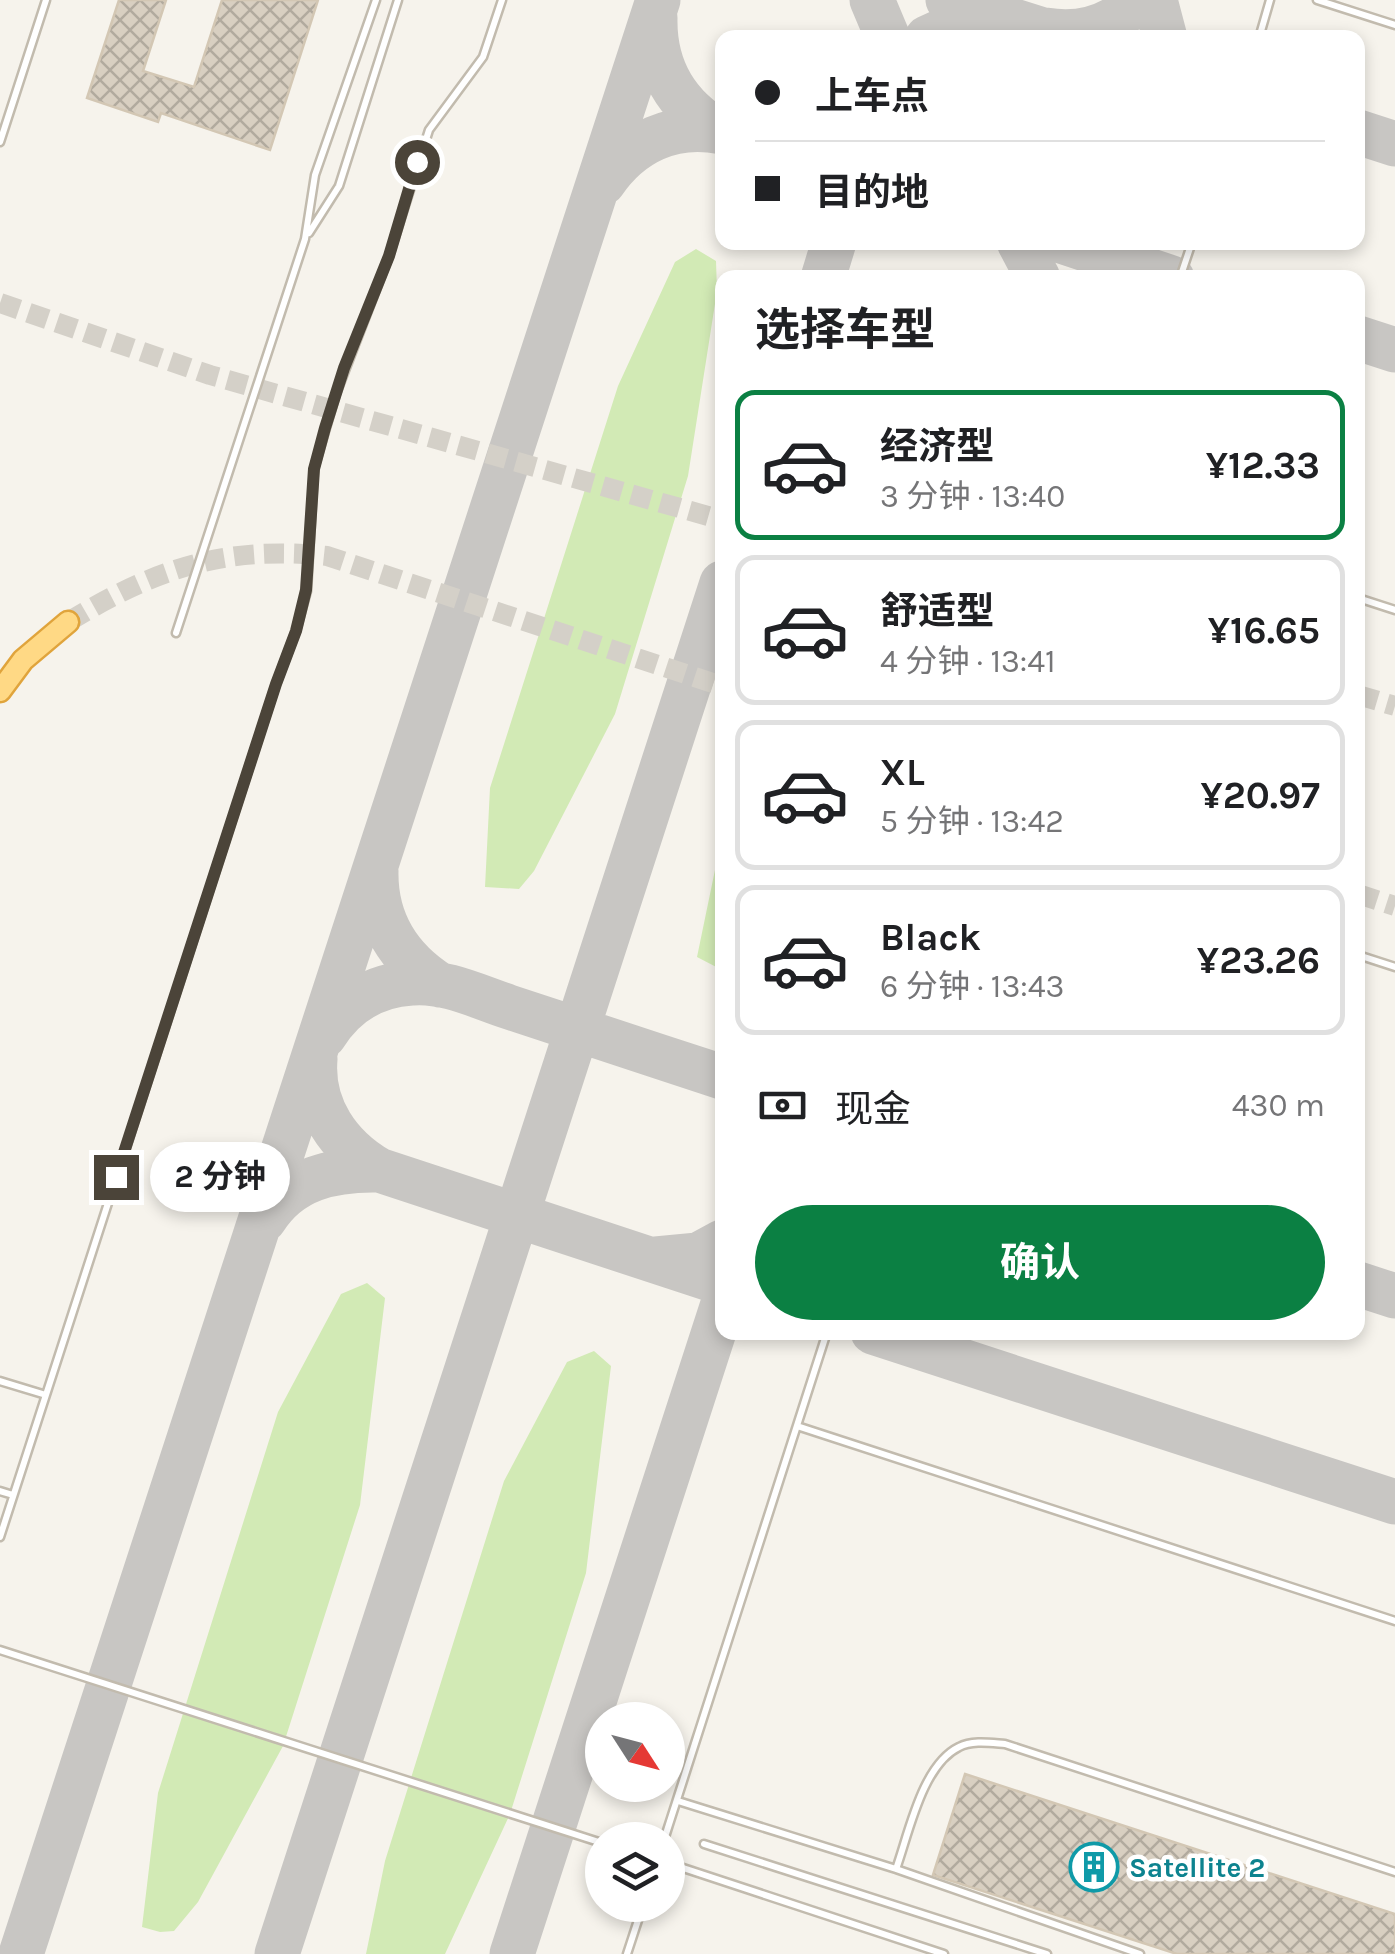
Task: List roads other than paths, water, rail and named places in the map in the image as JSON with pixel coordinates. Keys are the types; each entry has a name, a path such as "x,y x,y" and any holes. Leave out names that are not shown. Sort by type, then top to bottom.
{"highway":[{"path":"0,692 23,660 68,622"}],"lane":[{"path":"0,142 46,0"},
{"path":"176,633 305,239 315,175 376,0"},
{"path":"305,239 340,186 398,0"},
{"path":"0,1536 299,620 310,564 314,469 336,394 389,256 428,130 483,57 502,0"},
{"path":"1261,30 1270,0"},
{"path":"1316,0 1395,25"},
{"path":"1365,600 1395,610"},
{"path":"1365,957 1395,967"},
{"path":"685,1779 825,1340"},
{"path":"0,1380 46,1396"},
{"path":"798,1426 1395,1621"},
{"path":"0,1491 13,1496"},
{"path":"0,1650 585,1838"},
{"path":"896,1869 929,1776 960,1746 981,1742 1006,1744 1395,1872"},
{"path":"681,1802 896,1869 1140,1954"},
{"path":"704,1844 1047,1954"},
{"path":"685,1869 944,1954"},
{"path":"627,1954 637,1922"}],"tunnel":[{"path":"0,303 210,375 715,518"},
{"path":"68,622 131,588 192,565 256,554 327,556 715,684"},
{"path":"1365,697 1395,706"},
{"path":"1365,896 1395,906"}],"place":[{"name":"Satellite 2","path":"1094,1867"}]}
